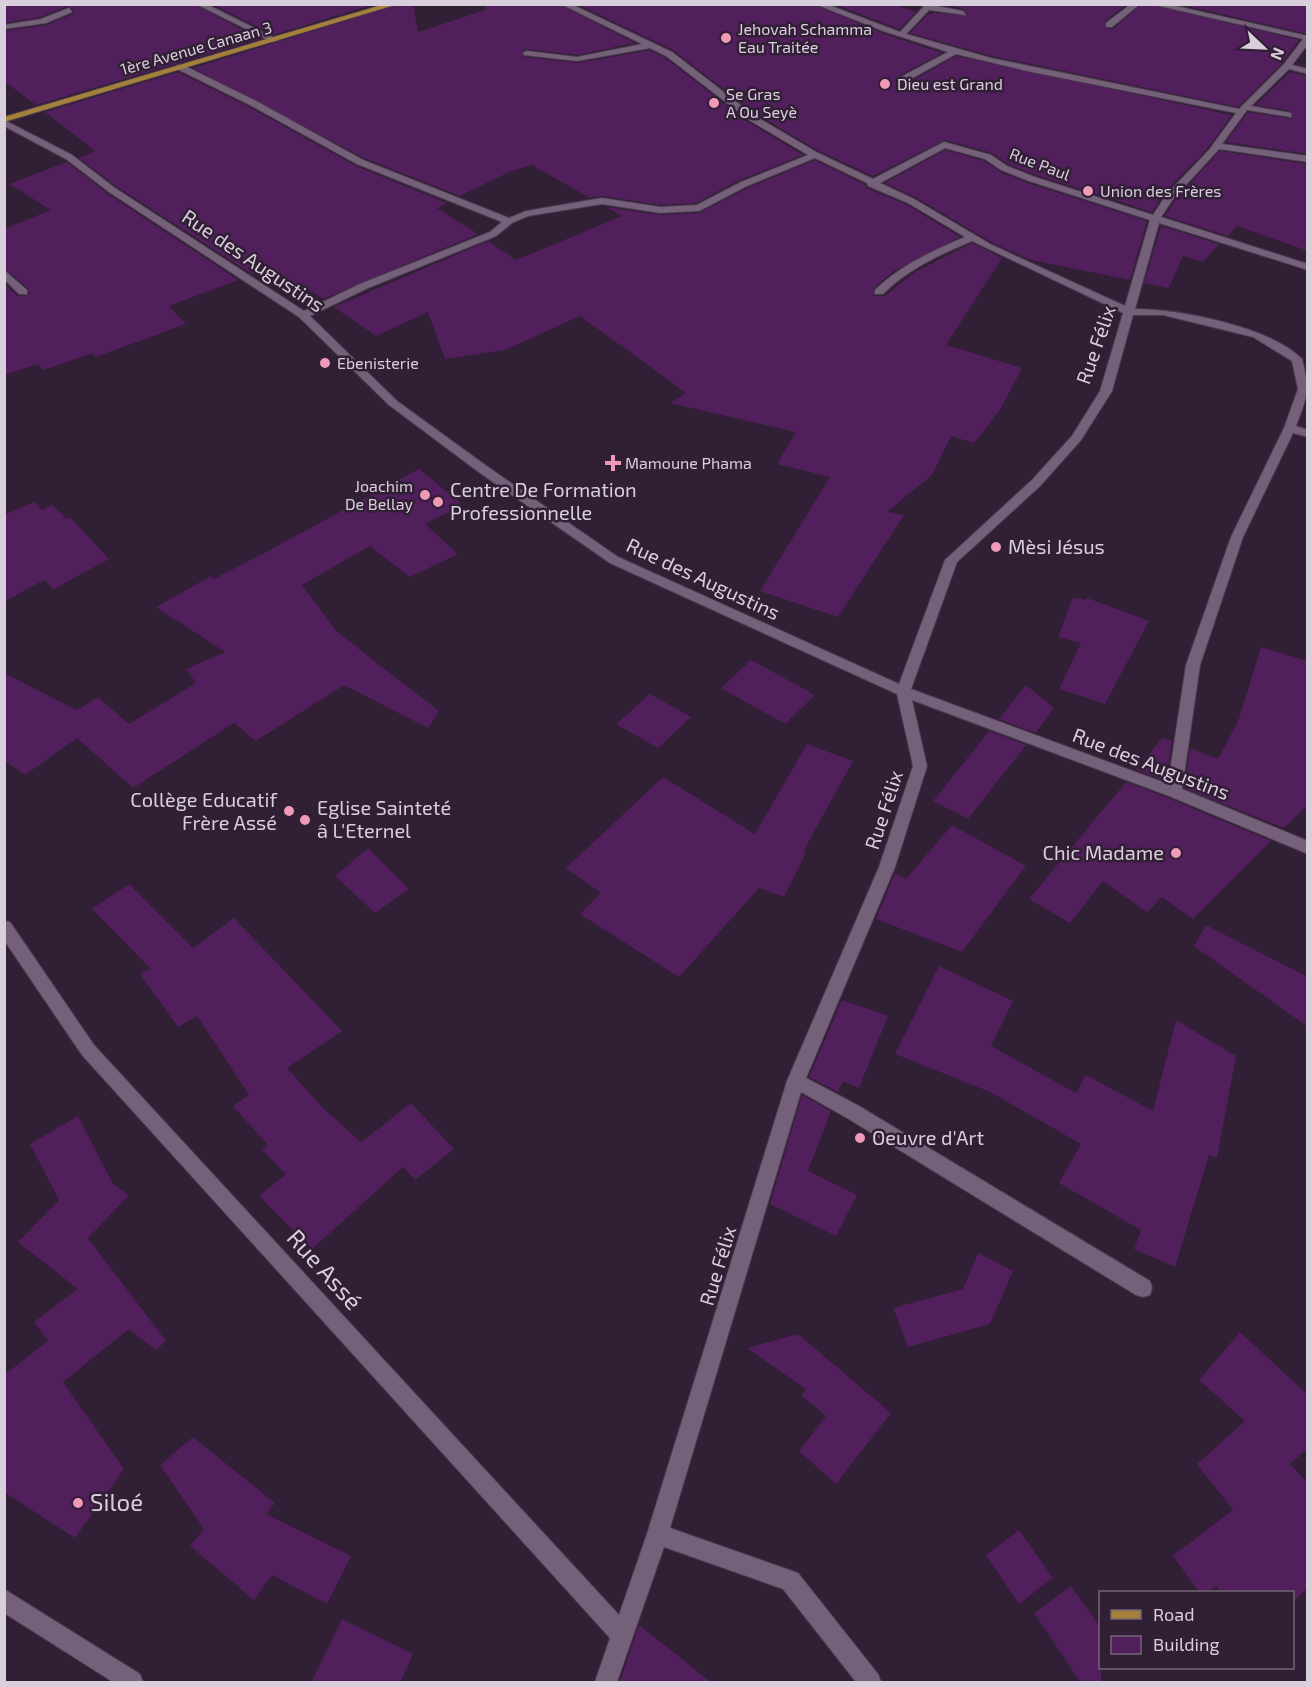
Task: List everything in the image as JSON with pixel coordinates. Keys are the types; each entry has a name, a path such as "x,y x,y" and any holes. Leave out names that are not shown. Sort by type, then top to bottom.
{"main road":[{"name":"1ère Avenue Canaan 3","path":"4,121 395,4"}],"street":[{"path":"199,4 275,40"},
{"path":"564,4 652,45 701,76 753,118 815,155 910,201 973,237 1130,312 1163,312 1257,335 1297,359 1304,389 1290,428 1237,537 1192,665 1174,792"},
{"path":"818,4 954,52 1039,72 1288,115"},
{"path":"1109,25 1137,4"},
{"path":"1155,4 1208,14 1307,38"},
{"path":"902,34 929,6 963,13"},
{"path":"4,27 43,21 69,10"},
{"name":"Rue Félix","path":"606,1683 658,1534 796,1081 887,867 920,766 903,691 951,560 1036,483 1077,438 1106,391 1155,219 1169,197 1212,152 1243,109 1287,66 1307,38"},
{"path":"527,53 577,59 652,45"},
{"path":"904,79 954,52"},
{"path":"1287,66 1308,72"},
{"path":"180,67 360,162 509,221"},
{"name":"Rue des Augustins","path":"4,121 69,157 122,197 303,315 393,403 614,561 903,691 1174,792 1308,848"},
{"name":"Rue Paul","path":"871,184 944,145 988,157 1004,168 1032,179 1308,267"},
{"path":"1212,152 1217,146 1308,159"},
{"path":"303,315 364,286 493,234 509,221 525,214 602,201 660,210 699,208 744,184 815,155"},
{"path":"879,292 893,277 920,258 973,237"},
{"path":"4,273 23,292"},
{"path":"1290,428 1308,434"},
{"name":"Rue Assé","path":"4,927 88,1050 622,1635"},
{"path":"796,1081 853,1112 1143,1288"},
{"path":"658,1534 790,1581 870,1683"},
{"path":"4,1600 132,1683"}],"building":[{"path":"4,4 194,4 260,39 36,105 4,81 4,31 46,25 73,14 74,11 68,6 40,17 4,23"},
{"path":"212,4 375,4 273,35"},
{"path":"400,4 413,4 418,32 485,10 486,4 559,4 635,43 577,55 527,49 521,52 524,57 577,63 650,50 665,58 748,122 803,155 740,180 696,203 660,205 602,196 590,198 532,165 509,172 460,196 364,158 193,68"},
{"path":"577,4 813,4 882,33 942,53 900,75 901,83 908,83 956,56 1232,115 1207,149 1164,193 1152,212 1036,175 1008,164 992,153 945,140 873,176 819,151 756,114 673,50"},
{"path":"834,4 892,4 916,12 899,29"},
{"path":"947,4 1127,4 1105,21 1106,29 1113,29 1142,4 1149,4 1299,40 1282,63 1238,107 992,56 910,33 927,15 934,13 968,15 963,9"},
{"path":"1179,4 1308,4 1308,34"},
{"path":"178,72 249,107 356,166 447,203 437,208 478,234 323,299 302,285 295,288 268,268 252,274 116,186 79,158 95,151 45,112"},
{"path":"1290,72 1308,76 1308,154 1226,142 1248,112 1292,119 1291,111 1256,105"},
{"path":"945,150 984,161 1000,172 1028,183 1147,221 1130,280 1031,260 993,243 915,197 885,183"},
{"path":"1220,151 1308,164 1308,251 1237,226 1228,236 1165,216 1175,200"},
{"path":"815,160 867,188 907,205 960,237 894,271 874,288 873,296 885,296 915,272 972,243 1002,258 946,345 1022,368 1000,410 974,443 951,436 932,475 887,512 904,515 838,617 760,591 830,477 777,464 796,432 670,403 686,393 580,316 505,350 445,359 428,312 376,336 334,307 488,241 516,260 622,216 606,207 660,215 699,213 748,188"},
{"path":"67,162 108,194 238,280 169,306 186,324 96,357 92,353 44,370 38,364 4,375 4,283 17,296 29,294 28,288 4,268 4,229 51,210 9,184"},
{"path":"1161,226 1219,244 1203,262 1183,256 1169,288 1144,283"},
{"path":"419,469 463,505 425,524 458,554 410,577 370,546 302,585 337,632 439,711 428,728 344,685 256,741 234,723 133,788 77,738 25,775 4,760 4,673 77,710 98,697 129,724 196,683 186,669 225,652 156,607 211,576 214,579 264,553"},
{"path":"34,502 42,510 52,505 67,519 70,517 109,559 54,589 44,580 4,602 4,515"},
{"path":"1073,597 1085,600 1087,598 1149,621 1105,704 1059,689 1081,643 1058,637"},
{"path":"1261,647 1308,661 1308,805 1284,828 1184,788 1190,748 1218,759 1239,719"},
{"path":"751,660 815,695 785,724 721,688"},
{"path":"1026,685 1054,708 1036,733 999,719"},
{"path":"650,694 691,717 658,748 616,724"},
{"path":"989,731 1026,745 968,819 933,801"},
{"path":"1162,738 1172,741 1166,781 1136,770"},
{"path":"807,744 853,761 803,852 806,853 784,897 759,888 679,977 580,914 601,893 566,868 663,777 755,834"},
{"path":"1126,782 1271,841 1193,919 1162,897 1147,912 1103,881 1070,923 1029,899"},
{"path":"952,825 1026,866 962,952 876,919 895,873 906,879"},
{"path":"368,848 409,889 375,913 335,876"},
{"path":"129,884 193,948 234,918 342,1031 287,1068 323,1108 361,1142 411,1103 454,1149 415,1180 403,1167 312,1249 259,1196 286,1174 262,1150 268,1145 233,1106 249,1095 197,1016 178,1027 140,974 150,968 92,909"},
{"path":"1206,925 1308,977 1308,1027 1194,946"},
{"path":"939,966 1013,1001 991,1046 1076,1093 1086,1075 1153,1111 1176,1020 1236,1056 1217,1158 1209,1155 1175,1267 1134,1249 1141,1230 1059,1183 1081,1144 990,1092 895,1054"},
{"path":"842,1000 888,1016 859,1088 843,1081 838,1092 809,1077"},
{"path":"802,1095 831,1111 808,1171 857,1195 836,1236 770,1204"},
{"path":"78,1116 113,1184 129,1195 88,1238 166,1341 156,1350 129,1329 63,1382 124,1469 75,1538 4,1492 4,1375 48,1341 34,1322 78,1289 18,1242 59,1200 30,1144"},
{"path":"978,1253 1013,1271 990,1324 908,1347 893,1308 963,1289"},
{"path":"1240,1332 1308,1395 1308,1448 1290,1464 1308,1483 1308,1587 1294,1601 1294,1591 1220,1591 1216,1586 1210,1591 1199,1591 1173,1556 1233,1510 1197,1464 1245,1421 1199,1380"},
{"path":"798,1334 891,1413 836,1484 799,1451 826,1416 801,1395 806,1389 747,1348"},
{"path":"193,1437 275,1503 266,1514 351,1556 327,1604 272,1575 254,1600 190,1546 204,1529 160,1465"},
{"path":"1019,1530 1053,1578 1019,1604 986,1555"},
{"path":"1071,1586 1099,1625 1101,1683 1081,1683 1034,1613"},
{"path":"342,1619 413,1654 400,1683 311,1683"},
{"path":"639,1625 712,1683 620,1681"}],"place":[{"name":"Jehovah Schamma Eau Traitée","path":"726,38"},
{"name":"Dieu est Grand","path":"885,84"},
{"name":"Se Gras A Ou Seyè","path":"714,103"},
{"name":"Union des Frères","path":"1088,191"},
{"name":"Ebenisterie","path":"325,363"},
{"name":"Mamoune Phama","path":"613,463"},
{"name":"Joachim De Bellay","path":"425,495"},
{"name":"Centre De Formation Professionnelle","path":"438,502"},
{"name":"Mèsi Jésus","path":"996,547"},
{"name":"Collège Educatif Frère Assé","path":"289,811"},
{"name":"Eglise Sainteté â L'Eternel","path":"305,820"},
{"name":"Chic Madame","path":"1176,853"},
{"name":"Oeuvre d'Art","path":"860,1138"},
{"name":"Siloé","path":"78,1503"}]}
